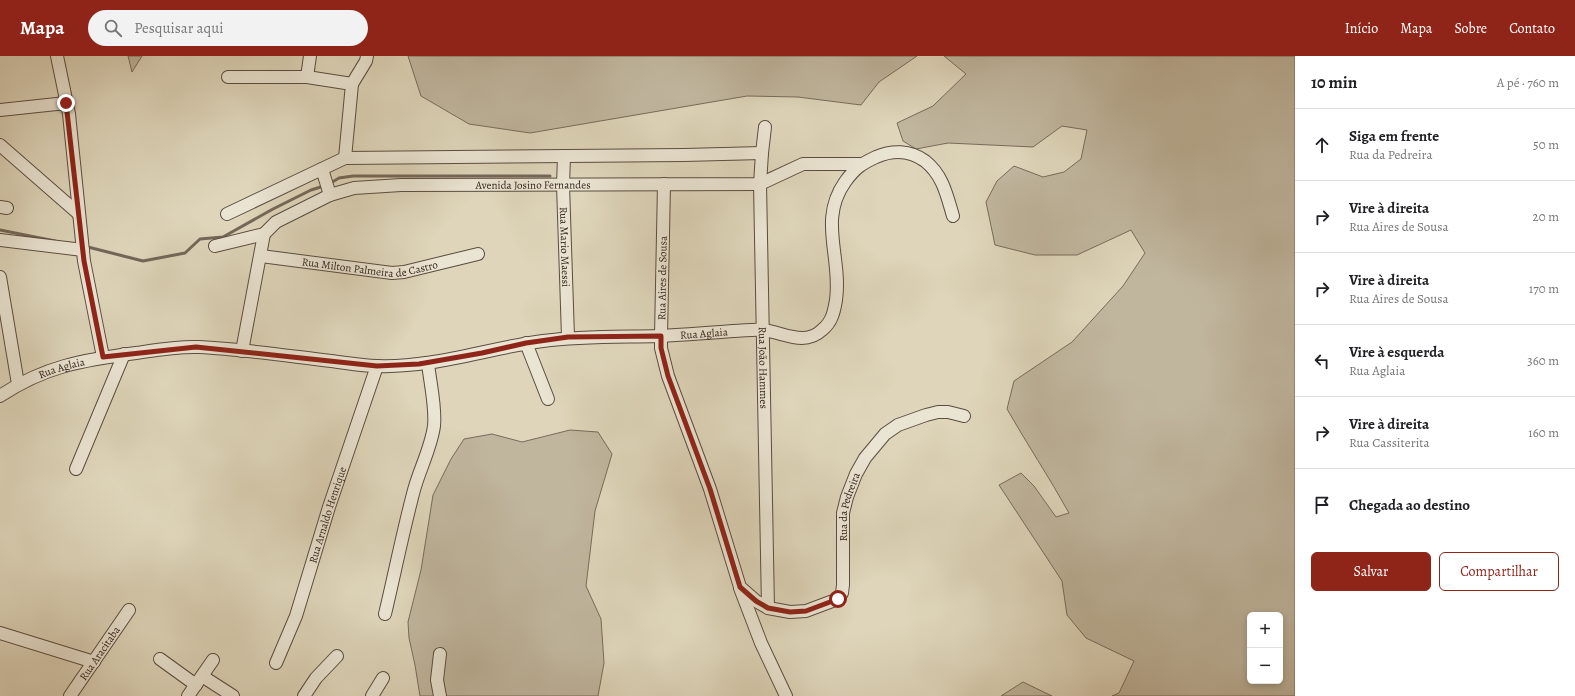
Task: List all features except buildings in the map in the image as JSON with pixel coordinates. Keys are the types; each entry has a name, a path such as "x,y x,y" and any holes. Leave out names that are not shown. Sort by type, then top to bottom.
{"street":[{"path":"57,56 66,103 82,246 103,357"},
{"path":"307,77 310,56"},
{"path":"345,158 352,84 366,61 367,56"},
{"path":"228,77 307,77 352,84"},
{"path":"0,110 66,103"},
{"name":"Rua João Hammes","path":"766,127 762,153 760,184 768,608"},
{"path":"0,145 78,214"},
{"path":"861,164 881,154 894,151 911,154 923,160 933,169 942,181 953,216"},
{"path":"227,214 345,158 762,153"},
{"name":"Rua Mario Maessi","path":"564,156 563,185 568,337"},
{"name":"Avenida Josino Fernandes","path":"216,246 264,234 276,222 327,189 401,185 760,184 803,164 861,164"},
{"name":"Rua Aglaia","path":"0,396 18,384 52,369 103,357 196,347 377,366 428,363 526,343 568,337 661,336 762,330 796,338 811,338 820,332 830,322 838,285 832,212 838,192 852,172 861,164"},
{"path":"322,169 327,189"},
{"name":"Rua Aires de Sousa","path":"664,184 661,348 668,376 710,489 740,587 761,643 786,696"},
{"path":"242,351 264,234"},
{"path":"0,240 82,246"},
{"name":"Rua Milton Palmeira de Castro","path":"261,256 392,273 404,272 478,254"},
{"path":"0,277 18,384"},
{"path":"526,343 548,399"},
{"path":"76,469 124,354"},
{"path":"385,614 412,499 432,439 434,412 428,363"},
{"name":"Rua Arnaldo Henrique","path":"276,663 296,616 329,507 377,366"},
{"name":"Rua da Pedreira","path":"768,608 790,612 806,611 838,599 842,593 843,585 843,513 847,497 856,474 865,458 885,434 898,425 926,414 938,412 948,412 964,416"},
{"path":"740,587 756,601 768,608"},
{"name":"Rua Aracitaba","path":"70,696 129,610"},
{"path":"1,635 94,662"},
{"path":"440,654 437,680 440,696"},
{"path":"304,696 316,678 337,656"},
{"path":"160,660 199,681 234,696"},
{"path":"188,696 213,660"},
{"path":"372,696 383,678"}],"shaded area":[{"path":"128,56 142,56 132,72"},
{"path":"408,56 917,56 879,82 861,105 798,97 747,96 530,133 469,124 421,96"},
{"path":"944,56 1295,56 1295,696 1112,696 1119,693 1134,661 1086,638 1067,615 1062,581 999,485 1021,473 1034,486 1056,517 1069,513 1007,409 1014,381 1072,342 1123,286 1145,253 1131,230 1077,255 1035,255 995,245 986,202 997,181 1014,166 1043,177 1064,172 1081,159 1087,130 1062,126 1033,147 948,143 916,149 903,141 897,123 933,106 966,74"},
{"path":"570,430 598,432 612,454 595,511 586,586 601,619 604,663 598,696 420,696 409,638 408,622 421,570 433,495 451,459 464,439 492,434 522,442"},
{"path":"1023,682 1052,696 1001,696"}],"waterway":[{"path":"329,184 339,178 353,176 550,176"},
{"path":"84,246 143,261 185,253 200,239 223,237 273,209 311,190 324,186"},
{"path":"0,230 55,241"}],"route":[{"path":"66,103 69,114 84,261 103,357 156,350 196,347 377,366 419,364 482,353 526,343 568,337 661,336 661,348 668,376 710,489 725,543 740,587 756,601 768,608 790,612 806,611 838,599"}]}
